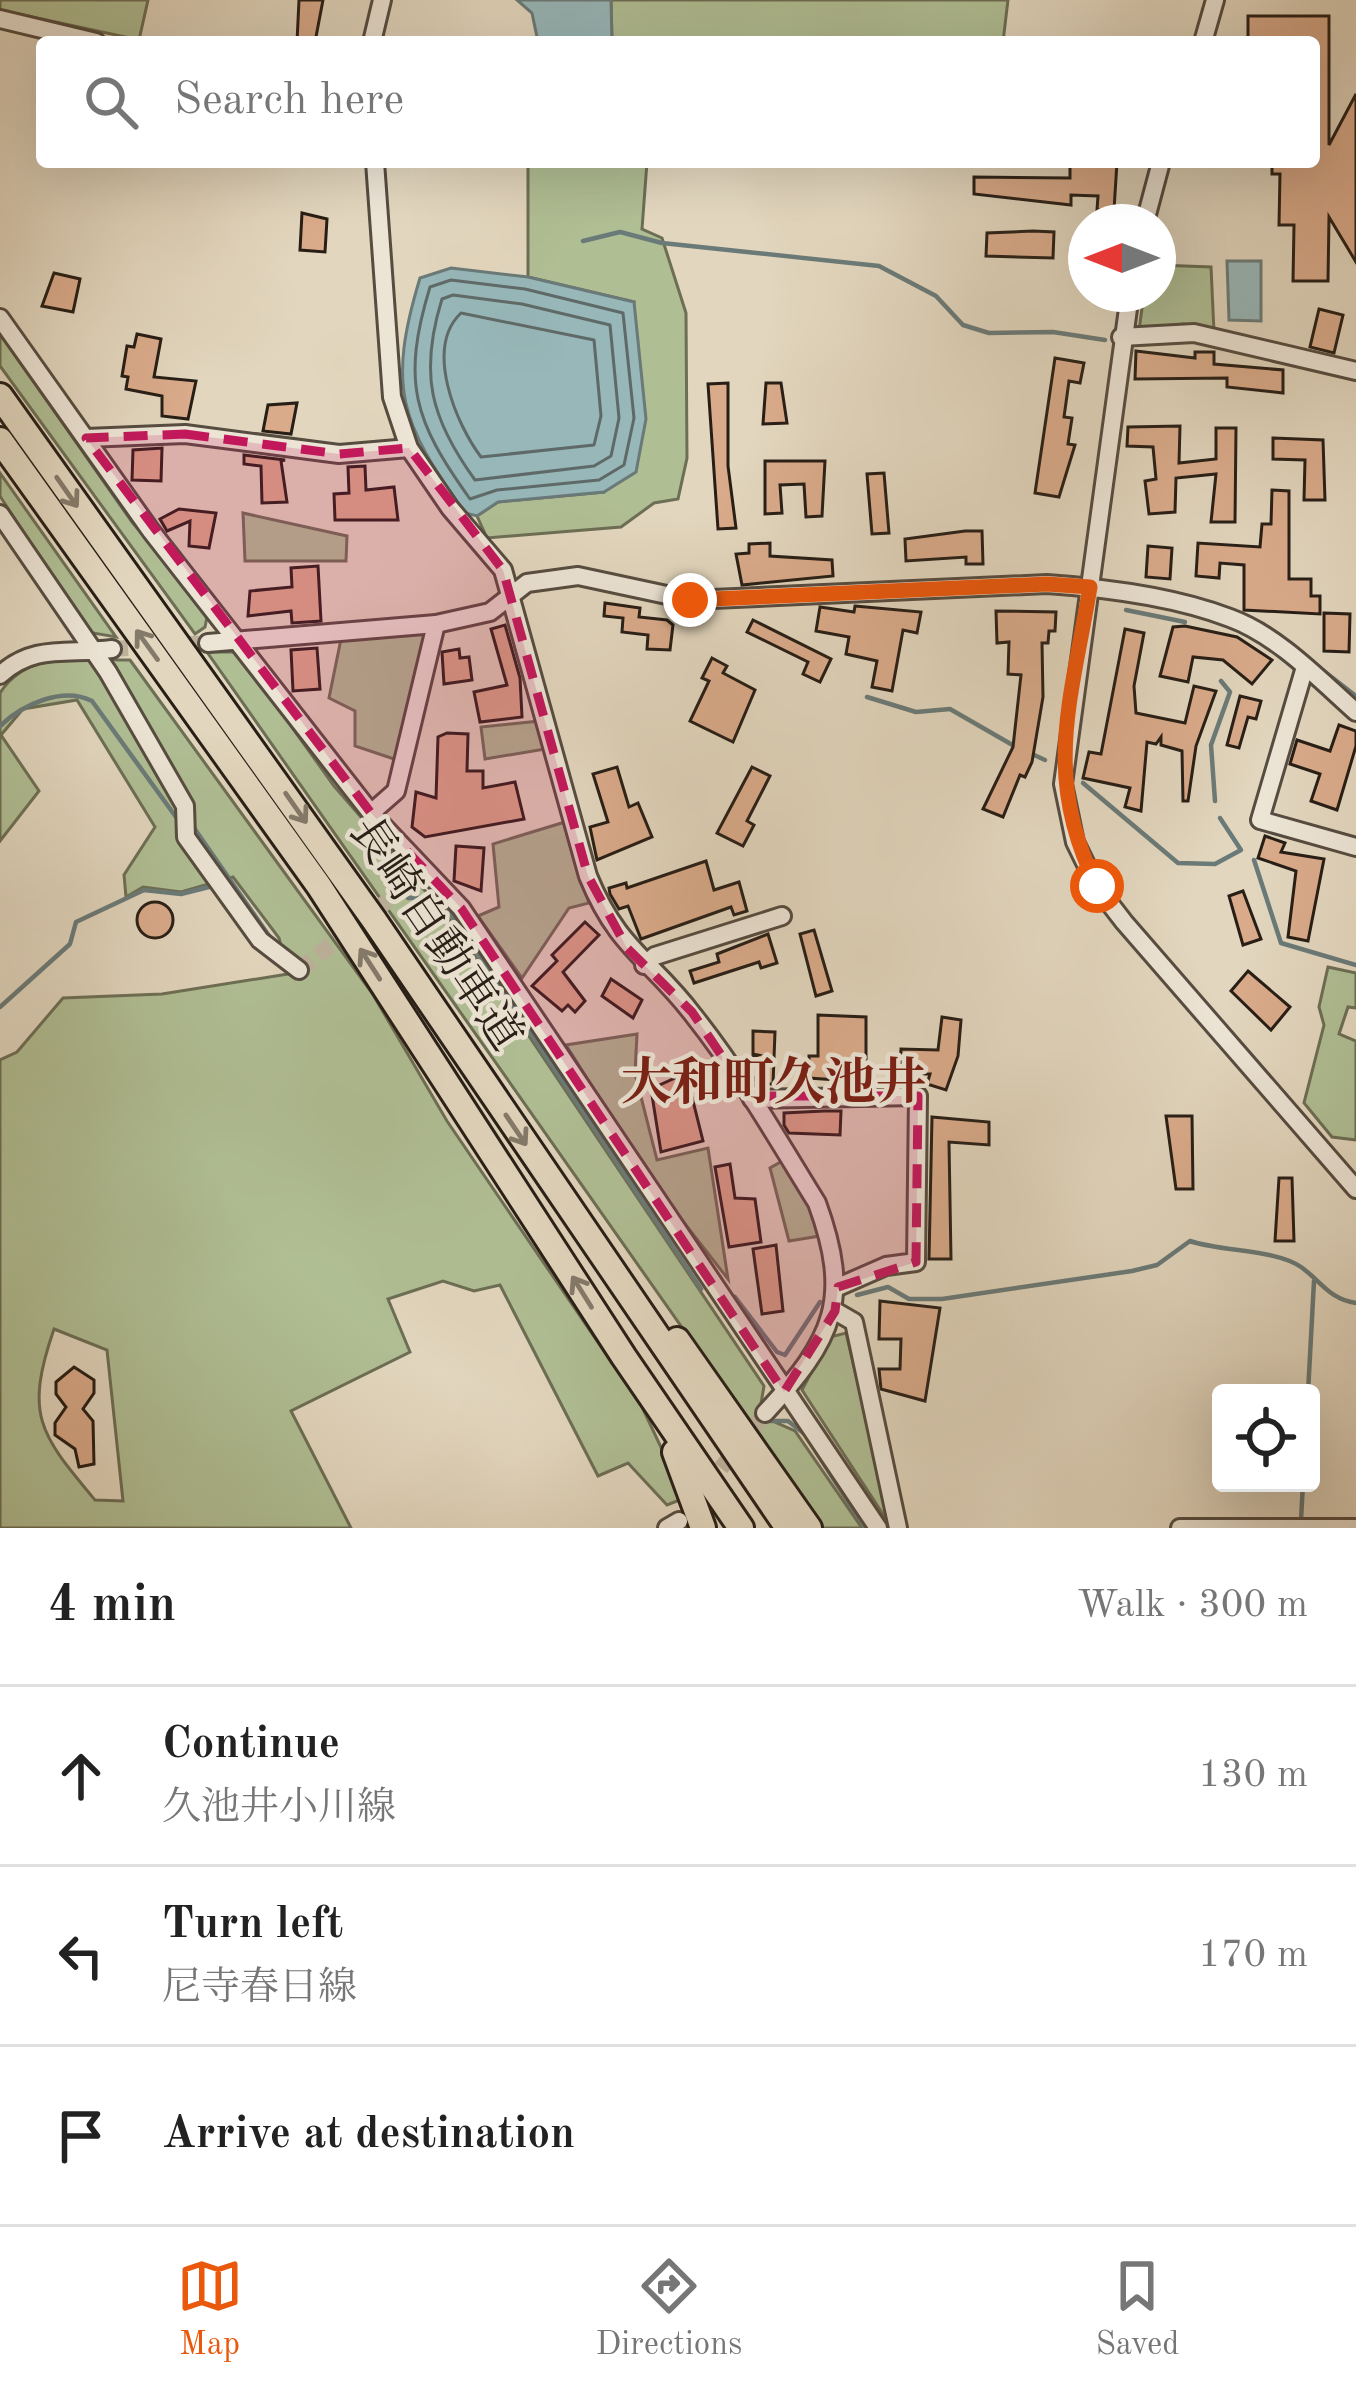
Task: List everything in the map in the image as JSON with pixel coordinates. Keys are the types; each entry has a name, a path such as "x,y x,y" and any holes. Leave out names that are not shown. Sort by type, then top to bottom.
{"highway":[{"name":"長崎自動車道","path":"0,396 266,766 788,1528"},
{"name":"長崎自動車道","path":"0,440 319,886 624,1357 741,1528"},
{"path":"596,1248 684,1348 809,1528"},
{"path":"624,1357 684,1469 683,1526"}],"street":[{"path":"373,36 382,0"},
{"path":"1205,36 1215,0"},
{"path":"0,19 71,36"},
{"path":"375,168 392,397 409,448 503,571 588,876 603,913 644,965 692,1012 818,1203 838,1287 835,1311 784,1392 765,1412"},
{"path":"1150,204 1159,168"},
{"path":"1126,312 1063,784 1075,842 1097,886 1124,922 1356,1190"},
{"path":"0,318 370,813 461,908 878,1528"},
{"path":"1121,337 1194,333 1356,371"},
{"path":"86,438 185,434 339,454 409,448"},
{"path":"0,514 104,650 185,806 186,837 260,940 299,970"},
{"path":"208,643 436,624 490,612 527,583 578,576 690,600 1047,584 1090,587 1232,618 1305,667 1356,712"},
{"path":"370,813 396,791 436,624"},
{"path":"0,675 16,660 44,650 104,650"},
{"path":"1305,667 1260,820 1356,847"},
{"path":"644,965 655,956 782,916"},
{"path":"752,1099 918,1096 916,1262 886,1266 838,1287"},
{"path":"835,1311 854,1322 898,1528"},
{"path":"1180,1528 1356,1528"}],"highlighted area":[{"path":"185,434 339,454 409,448 503,570 588,876 627,948 692,1012 749,1096 918,1096 916,1262 838,1287 835,1311 784,1392 461,908 371,813 86,438"}],"green space":[{"path":"0,0 148,0 140,36 0,10"},
{"path":"611,0 1008,0 1004,36 612,36"},
{"path":"528,168 647,168 642,229 662,238 686,313 687,458 678,499 654,503 621,527 487,538 477,516 498,502 604,492 634,302 528,277"},
{"path":"1176,266 1211,267 1214,332 1184,324 1139,330 1142,312 1176,312"},
{"path":"0,334 132,522 208,612 205,627 195,634 0,366"},
{"path":"0,473 116,637 87,632 0,496"},
{"path":"243,513 347,536 346,561 245,561"},
{"path":"428,633 400,761 355,746 355,711 329,698 341,639"},
{"path":"207,652 238,652 334,786 453,923 764,1386 759,1415 795,1431 862,1528 823,1528"},
{"path":"130,660 372,993 447,1121 642,1407 685,1498 667,1505 628,1463 598,1476 500,1285 474,1291 443,1281 388,1299 410,1352 291,1411 351,1528 0,1528 0,1060 17,1052 63,998 162,994 288,974 279,938 233,877 181,892 143,887 126,897 124,875 155,827 77,700 23,709 1,735 39,791 0,841 0,693 12,679 41,663","holes":["54,1329 107,1350 123,1501 95,1500 50,1440 39,1404"]},
{"path":"540,721 545,749 485,759 481,727"},
{"path":"565,822 589,903 569,908 522,978 478,916 499,907 493,844"},
{"path":"1328,967 1356,973 1356,1008 1348,1007 1339,1034 1356,1041 1356,1140 1332,1137 1304,1103 1324,1025 1319,1007"},
{"path":"637,1034 635,1073 657,1160 708,1148 728,1279 653,1183 566,1045"},
{"path":"784,1160 814,1208 820,1236 789,1241 770,1168"},
{"path":"846,1333 892,1528 802,1390 830,1337"}],"water":[{"path":"517,0 611,0 612,36 537,36 532,13"},
{"path":"1227,261 1261,261 1261,321 1229,320"},
{"path":"451,268 528,277 634,302 646,419 636,472 604,492 498,502 477,516 465,513 413,427 403,376 404,348 420,278"}],"building":[{"path":"299,0 323,0 316,36 297,36"},
{"path":"1248,16 1329,16 1329,145 1356,94 1356,262 1329,217 1328,281 1293,281 1294,225 1279,225 1280,174 1272,174 1272,168 1320,168 1320,36 1248,36"},
{"path":"1070,168 1117,168 1114,204 1097,204 1098,196 1071,195 1068,205 974,194 974,177 1070,178"},
{"path":"302,213 327,219 325,252 300,250"},
{"path":"1054,232 1053,258 986,256 987,233"},
{"path":"54,273 80,279 73,312 42,306"},
{"path":"1319,309 1343,315 1334,353 1310,347"},
{"path":"137,334 161,339 154,377 196,381 188,419 162,416 162,396 126,389 128,377 122,376 127,346 134,347"},
{"path":"1136,351 1195,358 1195,352 1214,352 1214,364 1283,370 1283,393 1227,387 1227,378 1135,379"},
{"path":"1055,358 1084,363 1080,383 1069,381 1064,417 1072,418 1068,444 1075,445 1059,497 1035,493"},
{"path":"728,383 728,466 736,528 718,529 708,384"},
{"path":"766,383 781,383 787,423 763,424"},
{"path":"297,403 291,434 263,431 268,405"},
{"path":"1180,426 1179,463 1216,459 1216,428 1236,428 1235,522 1211,522 1216,474 1176,478 1175,512 1149,514 1145,481 1156,479 1153,447 1127,446 1128,427"},
{"path":"1273,438 1323,440 1325,500 1304,500 1305,460 1273,459"},
{"path":"162,448 161,481 132,480 133,450"},
{"path":"244,455 285,460 281,461 287,502 262,503 261,466 244,464"},
{"path":"765,461 825,461 822,516 806,517 804,484 780,485 782,513 765,514"},
{"path":"365,466 366,490 394,487 398,520 335,520 334,494 349,493 348,467"},
{"path":"884,473 889,533 872,534 867,474"},
{"path":"1272,490 1289,491 1289,579 1311,579 1311,596 1320,596 1320,614 1244,610 1244,565 1220,563 1219,578 1196,576 1198,543 1260,547 1262,524 1271,524"},
{"path":"179,509 216,513 209,548 189,546 190,521 167,531 160,519"},
{"path":"982,531 983,564 966,564 966,557 906,561 905,539"},
{"path":"770,543 770,556 832,560 833,576 742,585 736,554 749,553 749,544"},
{"path":"1148,546 1172,548 1170,579 1146,577"},
{"path":"318,566 321,621 292,623 291,611 248,616 250,591 292,587 291,568"},
{"path":"605,603 640,608 639,617 667,620 673,625 670,650 647,649 648,635 622,632 623,618 604,616"},
{"path":"855,606 921,612 917,633 903,630 892,691 872,687 877,661 846,654 849,637 816,631 820,607 854,612"},
{"path":"996,611 1056,612 1055,631 1049,631 1048,643 1042,643 1043,697 1032,762 1025,777 1020,775 1003,817 983,809 1013,747 1021,675 1008,674 1009,642 997,643"},
{"path":"1324,613 1350,614 1349,652 1324,651"},
{"path":"753,620 831,659 820,682 803,674 808,662 747,632"},
{"path":"505,625 520,678 522,717 480,722 474,692 507,685 491,629"},
{"path":"1173,627 1237,637 1272,660 1252,684 1223,660 1193,657 1188,682 1160,676"},
{"path":"1125,629 1144,633 1134,686 1136,713 1185,723 1194,686 1216,691 1196,746 1188,801 1183,801 1182,751 1161,745 1161,737 1156,744 1147,742 1141,811 1125,807 1130,788 1083,778 1089,752 1101,754"},
{"path":"317,648 320,689 293,691 291,650"},
{"path":"459,649 460,658 469,657 472,680 444,684 442,652"},
{"path":"712,658 727,666 723,673 755,690 733,742 690,721 709,681 702,678"},
{"path":"1240,696 1261,701 1256,719 1248,717 1239,748 1227,745"},
{"path":"1339,725 1356,731 1356,746 1337,810 1311,801 1320,774 1290,764 1297,740 1330,751"},
{"path":"468,734 467,771 483,771 483,788 515,782 524,819 425,837 412,827 416,792 436,798 438,737"},
{"path":"617,767 629,807 638,803 652,837 597,860 590,827 608,822 593,774"},
{"path":"752,767 770,776 747,821 754,825 743,846 717,833"},
{"path":"1265,836 1285,843 1281,852 1324,859 1308,941 1288,937 1296,871 1258,858"},
{"path":"456,846 484,848 481,891 454,881"},
{"path":"706,861 714,890 739,882 747,911 734,915 731,907 641,939 628,906 619,909 609,888 626,883 627,888"},
{"path":"1243,891 1261,939 1243,945 1229,896"},
{"path":"155,902 167,908 173,920 167,932 155,938 143,932 137,920 143,908"},
{"path":"585,922 599,935 563,972 585,1001 575,1012 568,1005 562,1011 532,986 557,961 552,955"},
{"path":"814,930 832,991 816,996 800,934"},
{"path":"768,934 777,963 761,968 759,962 694,983 690,971 719,962 717,954"},
{"path":"1248,971 1290,1007 1271,1030 1231,991"},
{"path":"611,979 642,1000 633,1018 602,996"},
{"path":"818,1015 866,1017 866,1082 809,1078 809,1056 818,1056"},
{"path":"942,1017 961,1020 958,1056 946,1090 927,1084 930,1074 904,1074 900,1067 901,1049 938,1050"},
{"path":"753,1031 775,1032 773,1084 758,1084 752,1075 752,1057 758,1055 753,1054"},
{"path":"686,1073 703,1141 661,1152 651,1089"},
{"path":"841,1111 840,1135 789,1133 784,1125 784,1113"},
{"path":"1166,1116 1192,1116 1193,1189 1176,1189"},
{"path":"932,1117 989,1122 989,1145 949,1142 951,1259 929,1259"},
{"path":"730,1164 735,1198 755,1199 761,1242 729,1247 715,1167"},
{"path":"1279,1178 1292,1178 1294,1241 1275,1241"},
{"path":"776,1245 783,1311 762,1314 753,1249"},
{"path":"880,1301 940,1308 925,1401 881,1389 879,1369 900,1369 901,1339 879,1339"},
{"path":"74,1367 94,1380 94,1393 83,1409 93,1421 94,1464 79,1467 75,1449 55,1435 55,1423 66,1407 56,1394 56,1382"}],"waterway":[{"path":"583,241 620,232 662,243 879,266 936,296 963,325 989,333 1053,332 1105,340"},
{"path":"1229,609 1263,624 1356,696"},
{"path":"1126,610 1185,622"},
{"path":"1215,801 1211,745 1230,692 1221,681"},
{"path":"0,726 43,700 68,696 92,701 176,817"},
{"path":"867,697 916,712 950,709 1016,747"},
{"path":"1032,754 1045,760"},
{"path":"1083,783 1178,863 1215,864 1241,850 1220,818"},
{"path":"192,825 274,943"},
{"path":"1254,860 1281,943 1356,965"},
{"path":"0,1007 70,944 76,922 144,890 181,894 213,886"},
{"path":"408,898 437,898 457,922 701,1289"},
{"path":"857,1295 888,1287 909,1299 942,1299 1132,1271 1157,1265 1190,1241 1290,1261 1332,1294 1356,1303"},
{"path":"1308,1384 1314,1281"},
{"path":"735,1297 777,1352 785,1355 820,1302"},
{"path":"769,1421 788,1421 806,1435"},
{"path":"815,1450 865,1528"},
{"path":"1301,1520 1303,1492"}],"tunnel":[{"path":"112,649 208,643"},
{"path":"299,970 426,871"},
{"path":"706,1487 765,1413"}],"district":[{"name":"大和町久池井","path":"774,1085"}],"route":[{"path":"690,600 1047,584 1090,587 1063,784 1075,842 1097,886"}]}
